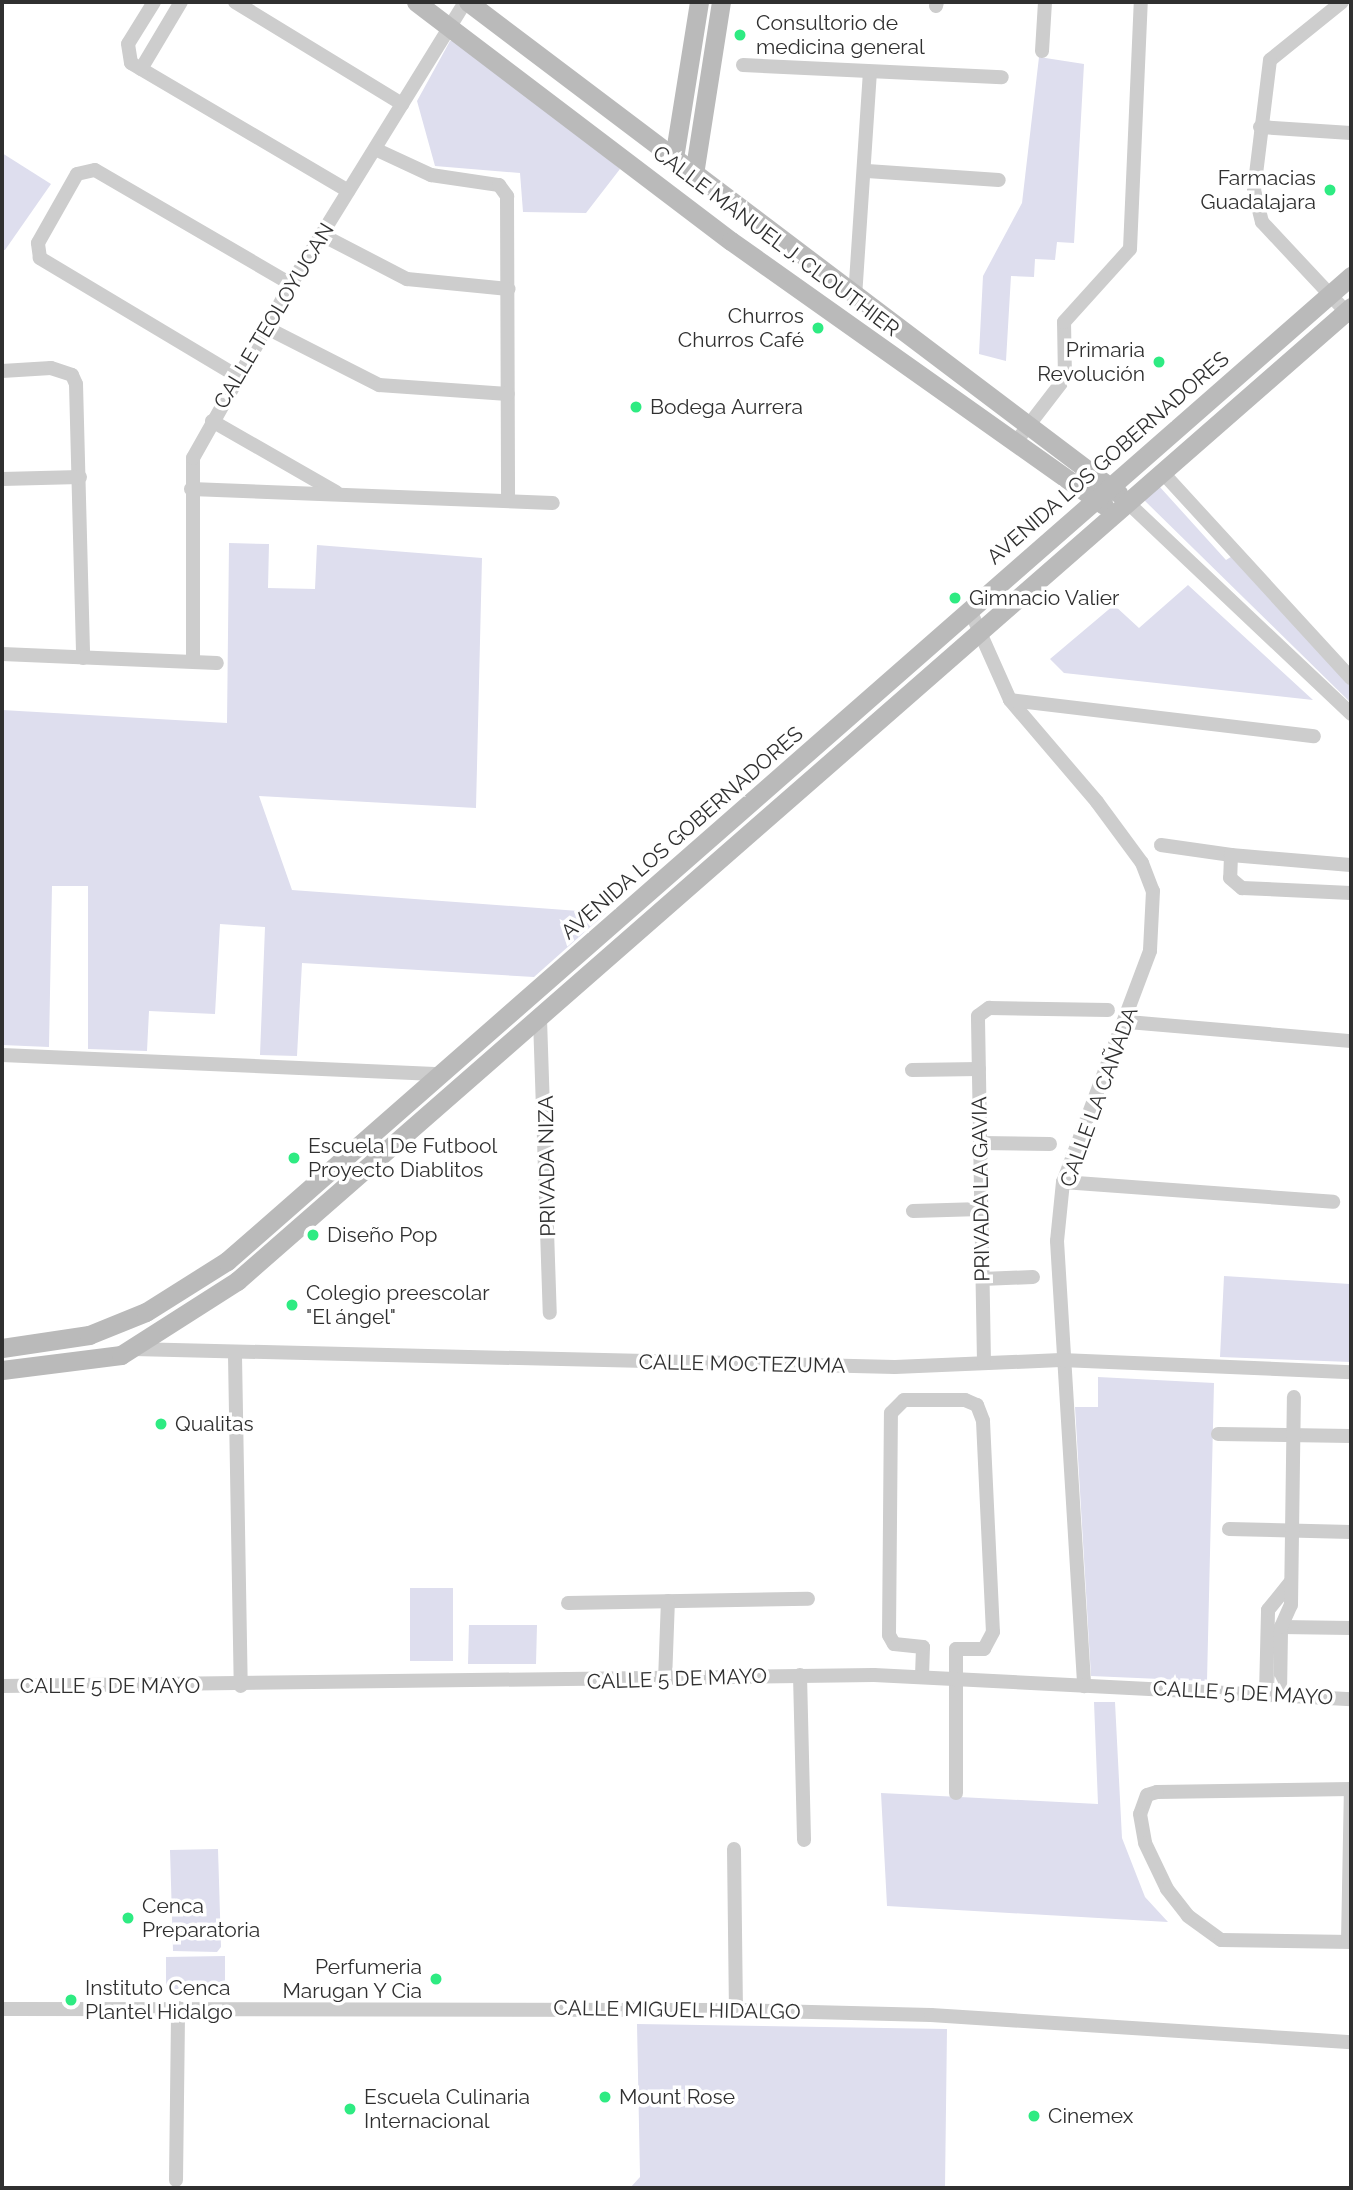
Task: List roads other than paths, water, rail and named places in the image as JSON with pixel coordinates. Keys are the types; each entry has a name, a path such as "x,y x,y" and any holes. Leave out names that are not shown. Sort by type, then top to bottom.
{"street":[{"path":"154,2 127,47 128,59 348,191"},
{"path":"141,69 181,2"},
{"path":"235,2 402,104"},
{"name":"CALLE MANUEL J. CLOUTHIER","path":"416,2 452,24 731,241 1094,498 1119,507"},
{"name":"CALLE TEOLOYUCAN","path":"194,661 191,489 193,458 290,284 467,2"},
{"name":"CALLE MANUEL J. CLOUTHIER","path":"467,2 1028,426 1110,483 1119,507"},
{"path":"674,158 699,2"},
{"path":"694,174 722,2"},
{"path":"1042,51 1045,2"},
{"path":"1015,443 1065,378 1064,322 1130,248 1142,2"},
{"path":"1342,2 1270,60 1260,127 1256,213 1349,312"},
{"path":"689,61 711,64"},
{"path":"744,65 1002,76"},
{"path":"855,296 867,171 870,72"},
{"path":"1260,127 1351,133"},
{"path":"375,149 430,175 499,185 508,196 508,501"},
{"path":"237,376 40,258 38,243 77,174 95,170 290,284"},
{"path":"867,171 999,180"},
{"path":"322,235 407,279 509,289"},
{"name":"AVENIDA LOS GOBERNADORES","path":"2,1348 89,1335 146,1311 204,1276 441,1074 970,610 1110,483 1351,276"},
{"name":"AVENIDA LOS GOBERNADORES","path":"2,1370 133,1349 237,1281 540,1019 1119,507 1163,473 1349,312"},
{"path":"265,327 379,385 508,394"},
{"path":"2,371 51,368 72,375 80,477 83,658"},
{"path":"212,421 337,493"},
{"path":"1163,473 1351,678"},
{"path":"2,479 80,477"},
{"path":"191,489 553,503"},
{"path":"1119,507 1137,519 1262,626 1351,713"},
{"name":"CALLE LA CAÑADA","path":"970,610 1010,700 1104,812 1142,863 1153,891 1150,951 1128,1022 1063,1182 1056,1289 1084,1686"},
{"path":"2,654 217,663"},
{"path":"1010,700 1314,736"},
{"path":"1161,845 1231,855 1351,865"},
{"path":"1231,855 1230,878 1242,888 1351,893"},
{"path":"567,964 583,980"},
{"name":"PRIVADA LA GAVIA","path":"984,1363 978,1016 989,1008 1108,1010"},
{"name":"PRIVADA NIZA","path":"540,1019 550,1313"},
{"path":"1128,1022 1351,1041"},
{"path":"2,1055 441,1074"},
{"path":"912,1070 979,1069"},
{"path":"980,1143 1050,1144"},
{"path":"1063,1182 1333,1202"},
{"path":"914,1211 981,1209"},
{"path":"982,1279 1033,1278"},
{"name":"CALLE MOCTEZUMA","path":"133,1349 235,1356 984,1363 1061,1360 1351,1372"},
{"path":"235,1356 241,1686"},
{"path":"1273,1694 1280,1627 1289,1617 1292,1582 1294,1397"},
{"path":"922,1676 923,1647 894,1644 888,1635 891,1413 904,1400 965,1400 978,1405 983,1421 993,1632 984,1648 956,1649 956,1793"},
{"path":"1218,1434 1294,1433 1351,1436"},
{"path":"1230,1529 1351,1532"},
{"path":"1273,1694 1268,1610 1292,1582"},
{"path":"568,1603 808,1599"},
{"path":"665,1681 668,1601"},
{"path":"1280,1627 1351,1628"},
{"path":"800,1675 804,1840"},
{"name":"CALLE 5 DE MAYO","path":"2,1686 241,1686 665,1681 800,1675 922,1676 1351,1699"},
{"path":"1351,1789 1350,1866 1350,1941 1221,1940 1188,1916 1167,1889 1145,1843 1140,1814 1147,1796 1157,1792 1351,1789"},
{"path":"734,1849 736,2010"},
{"path":"176,2180 178,2008"},
{"name":"CALLE MIGUEL HIDALGO","path":"2,2009 736,2010 945,2016 1351,2042"}],"place":[{"name":"Consultorio de medicina general","path":"740,35"},
{"name":"Farmacias Guadalajara","path":"1330,190"},
{"name":"Churros Churros Café","path":"818,328"},
{"name":"Primaria Revolución","path":"1159,362"},
{"name":"Bodega Aurrera","path":"636,407"},
{"name":"Gimnacio Valier","path":"955,598"},
{"name":"Escuela De Futbool Proyecto Diablitos","path":"294,1158"},
{"name":"Diseño Pop","path":"313,1235"},
{"name":"Colegio preescolar \"El ángel\"","path":"292,1305"},
{"name":"Qualitas","path":"161,1424"},
{"name":"Cenca Preparatoria","path":"128,1918"},
{"name":"Perfumeria Marugan Y Cia","path":"436,1979"},
{"name":"Instituto Cenca Plantel Hidalgo","path":"71,2000"},
{"name":"Mount Rose","path":"605,2097"},
{"name":"Escuela Culinaria Internacional","path":"350,2109"},
{"name":"Cinemex","path":"1034,2116"}]}
